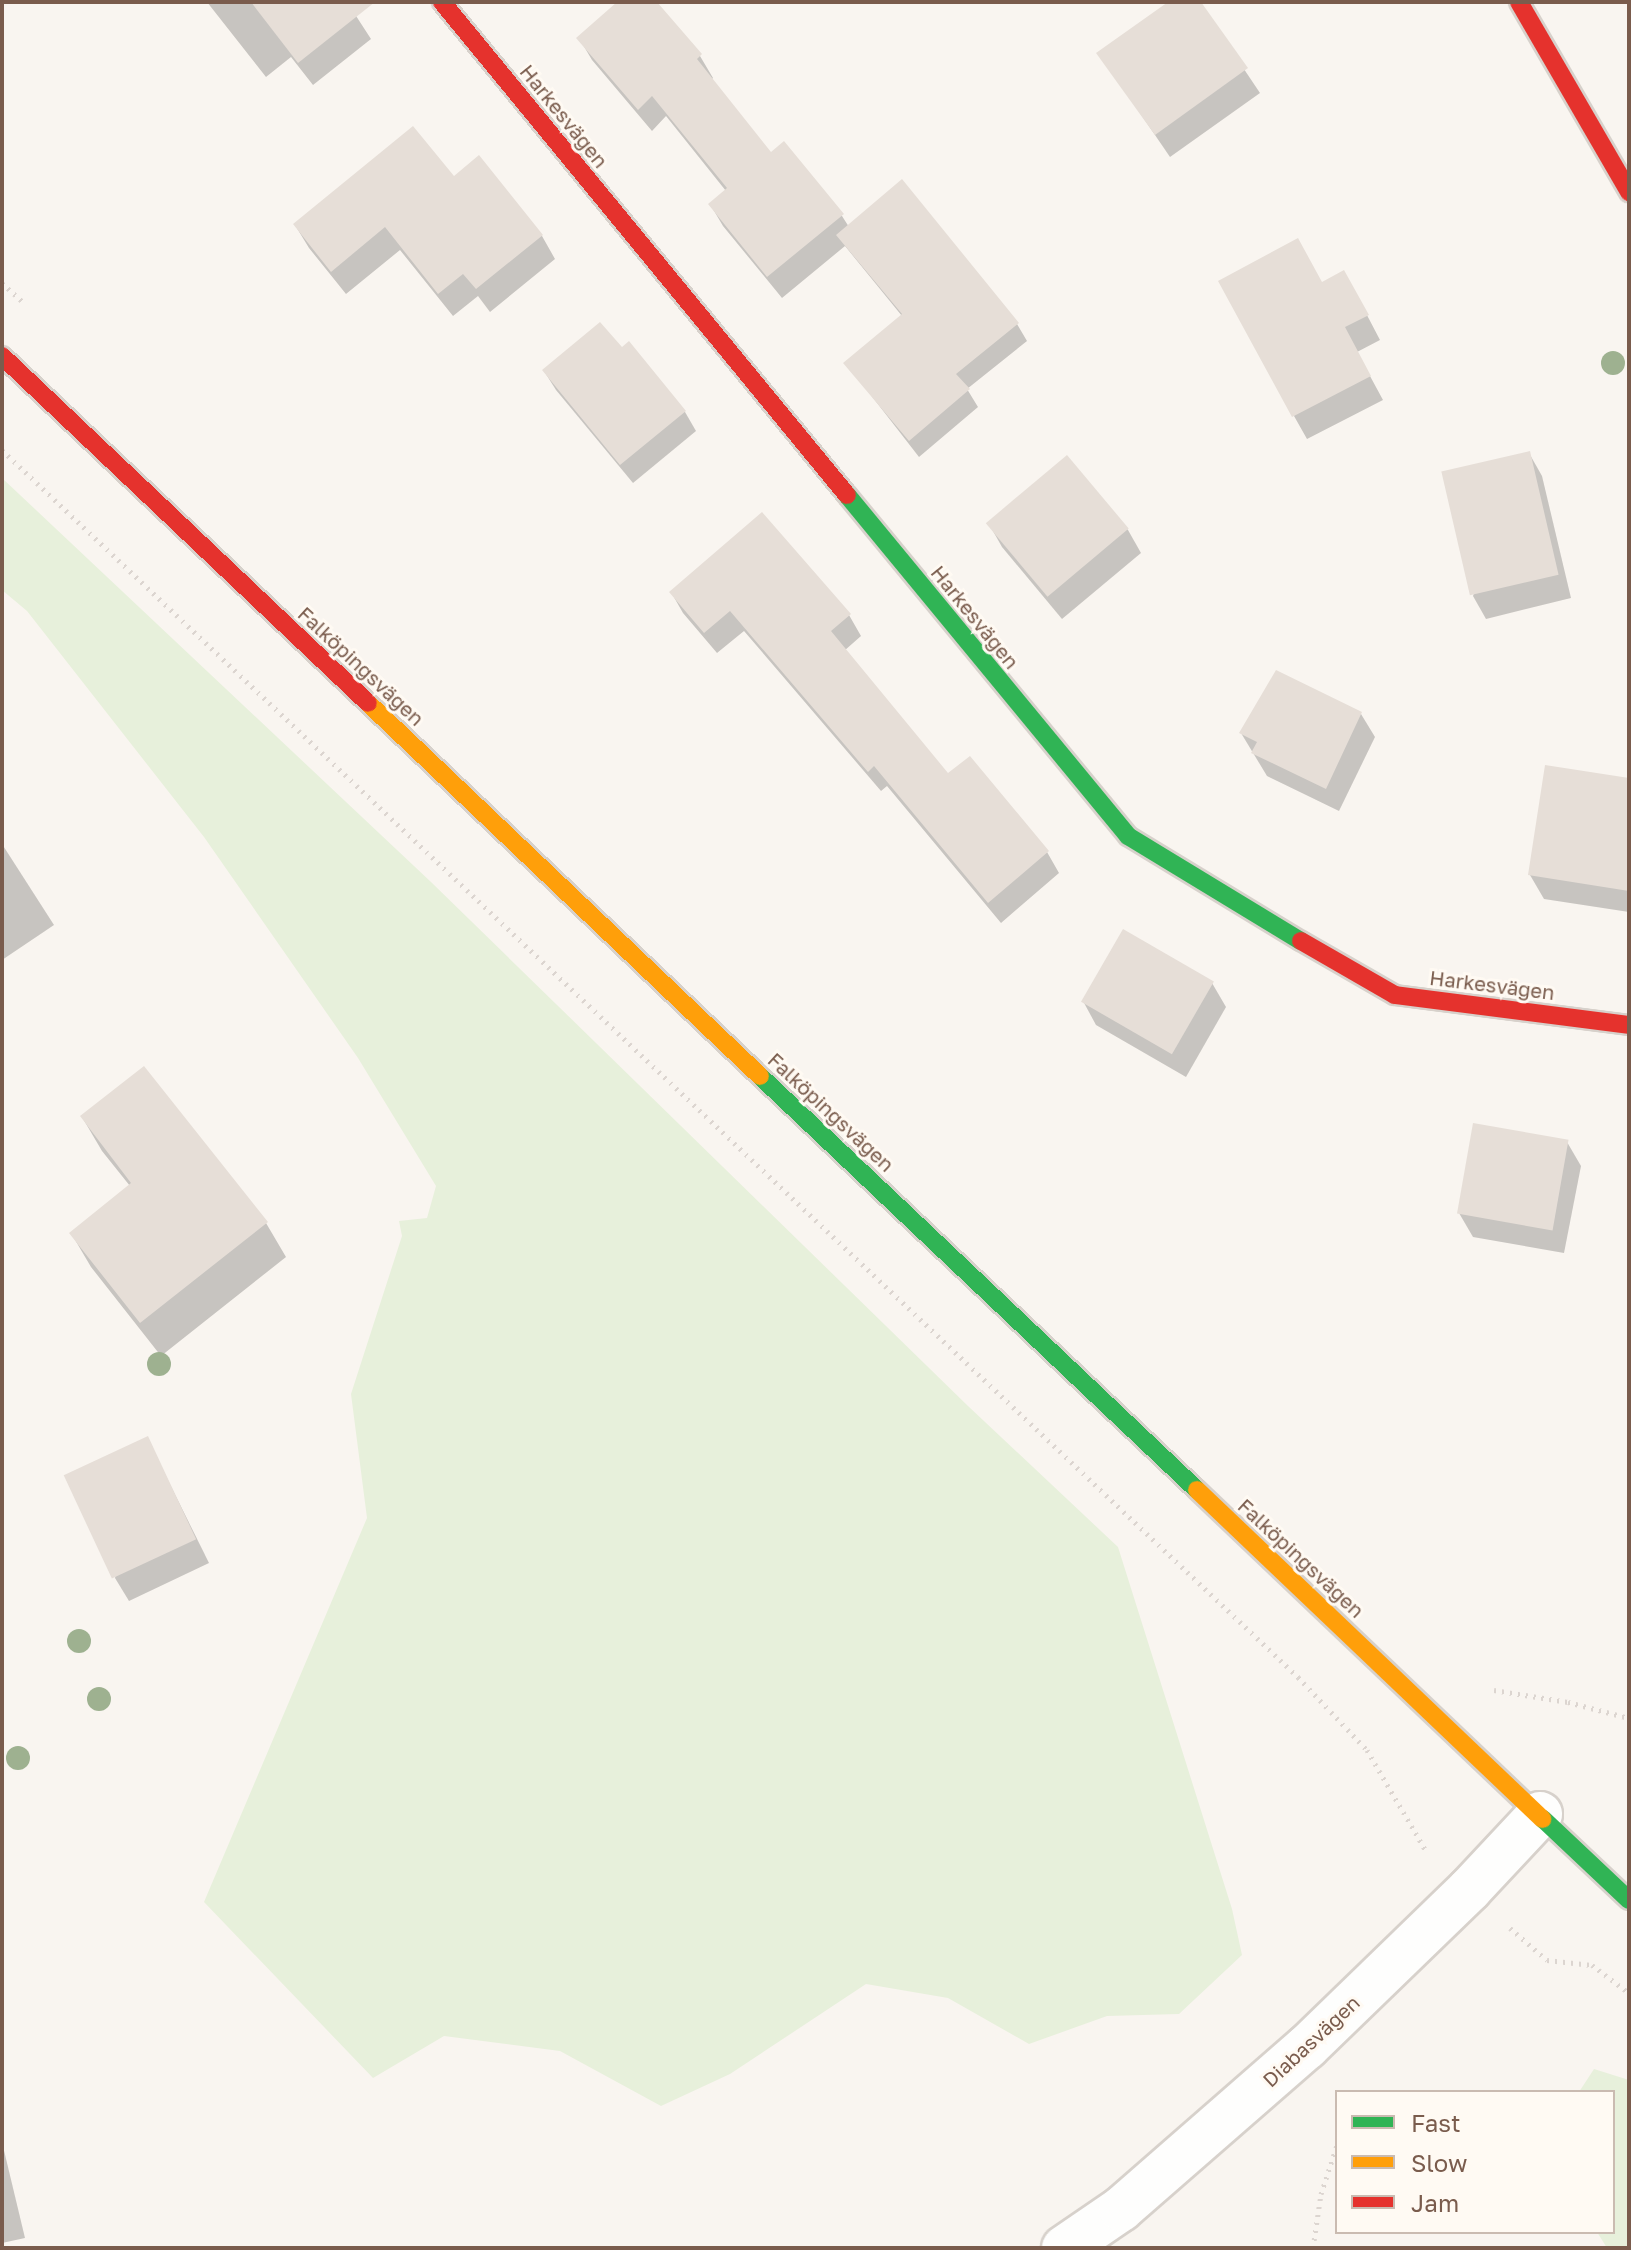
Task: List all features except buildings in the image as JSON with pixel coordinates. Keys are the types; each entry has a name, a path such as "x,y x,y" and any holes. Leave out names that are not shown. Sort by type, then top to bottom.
{"main road":[{"name":"Harkesvägen","path":"442,2 1128,836 1348,970 1395,995 1629,1025"},
{"path":"1519,2 1629,192"},
{"name":"Falköpingsvägen","path":"2,356 1629,1900"}],"street":[{"name":"Diabasvägen","path":"1064,2248 1121,2209 1307,2047 1469,1890 1540,1814"}],"path":[{"path":"2,450 1298,1677 1367,1750 1421,1846"},
{"path":"1494,1690 1568,1702 1629,1718"},
{"path":"1531,1948 1547,1960 1592,1965 1629,1993"},
{"path":"1313,2248 1321,2194 1335,2151"}],"green space":[{"path":"2,478 431,882 968,1406 1118,1547 1232,1909 1242,1955 1179,2014 1107,2016 1029,2044 948,1998 866,1984 730,2074 661,2106 560,2051 444,2036 373,2078 204,1902 367,1518 351,1394 402,1236 399,1221 427,1218 436,1186 358,1058 204,837 27,611 2,590"},
{"path":"1594,2069 1629,2080 1629,2248 1607,2248 1598,2234 1615,2234 1615,2090 1580,2090"}],"traffic: fast":[{"path":"847,495 1128,836 1301,941"},
{"path":"760,1076 1197,1490"},
{"path":"1543,1819 1629,1900"}],"traffic: slow":[{"path":"368,703 760,1076"},
{"path":"1197,1490 1543,1819"}],"traffic: jam":[{"path":"442,2 847,495"},
{"path":"1519,2 1629,192"},
{"path":"2,356 368,703"},
{"path":"1301,941 1395,995 1629,1025"}]}
